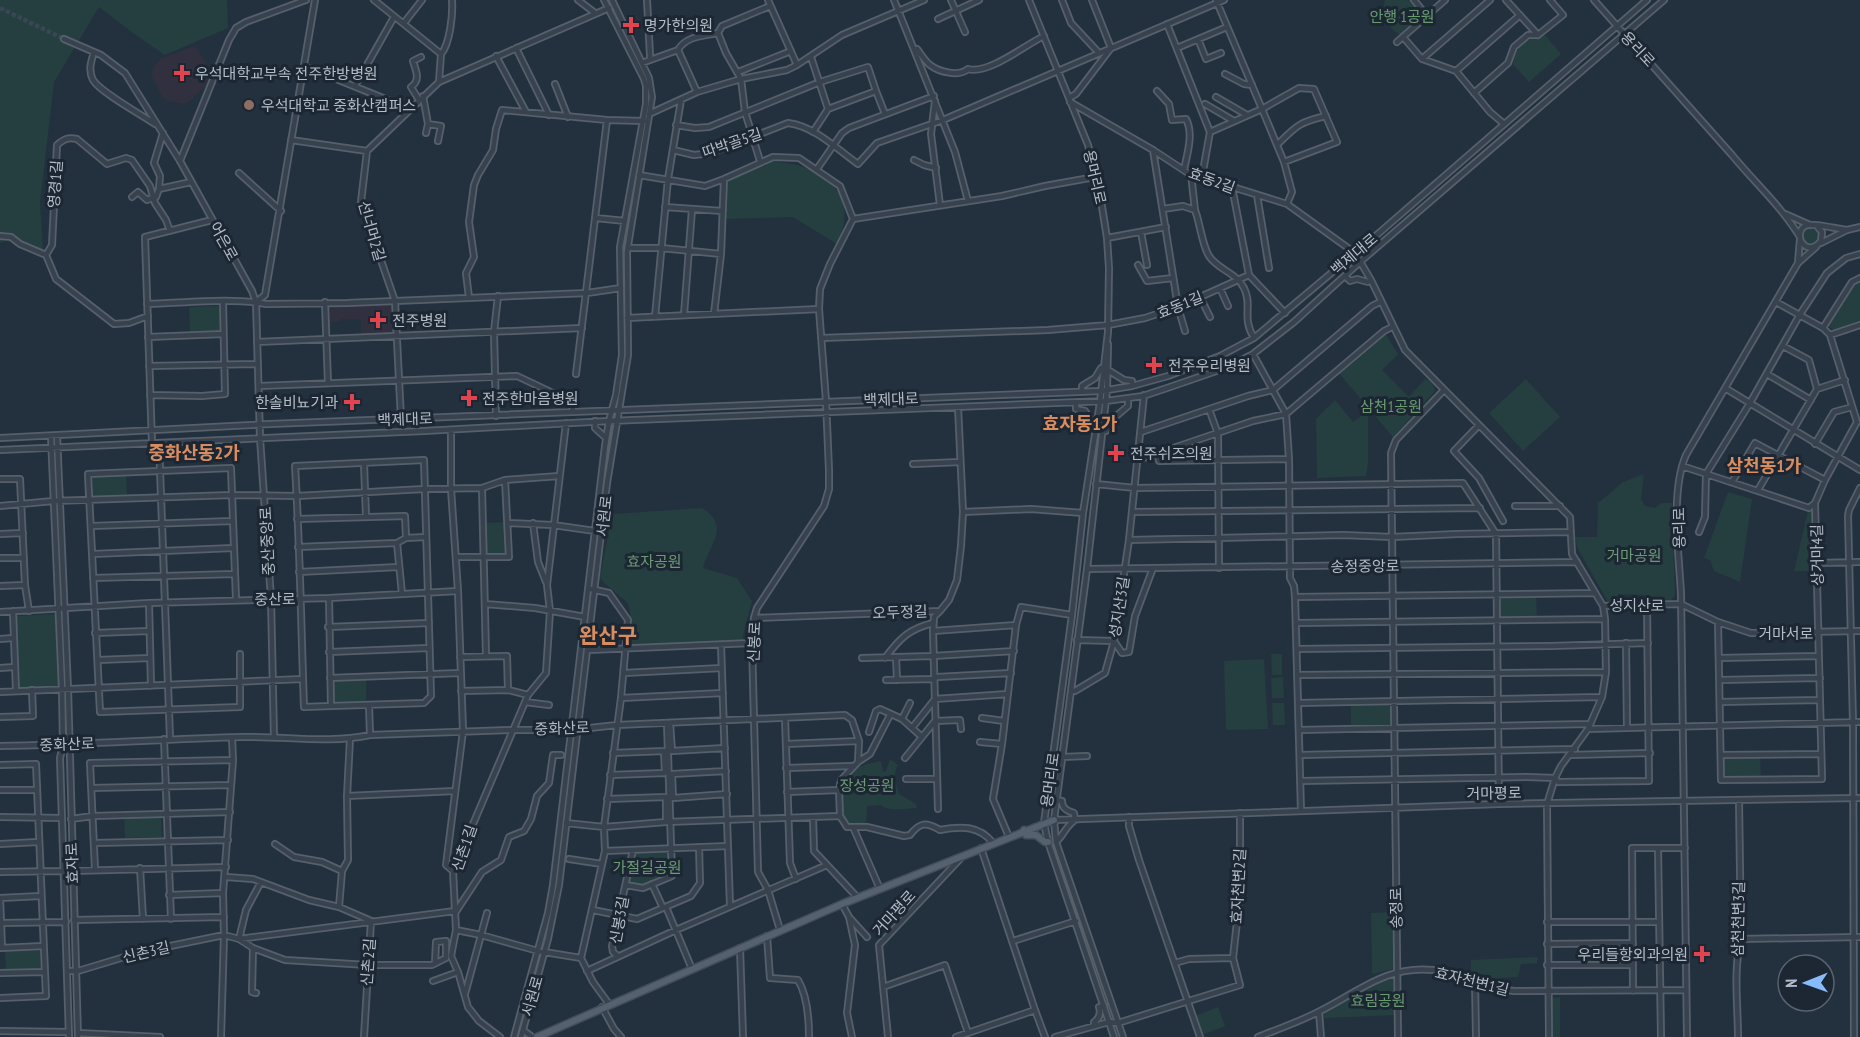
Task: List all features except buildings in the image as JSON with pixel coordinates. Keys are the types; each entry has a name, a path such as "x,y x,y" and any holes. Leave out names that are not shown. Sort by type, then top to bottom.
{"main road":[{"name":"거마평로","path":"537,1037 857,897 1054,820"},
{"path":"1024,830 1026,835 1036,835 1048,842"}],"street":[{"path":"180,161 236,28 246,22 306,0"},
{"path":"256,302 265,295 315,0"},
{"path":"374,0 441,54"},
{"path":"404,23 422,0"},
{"path":"439,82 441,54 448,42 453,0"},
{"path":"578,0 595,13"},
{"name":"서원로","path":"604,0 646,86 646,118"},
{"name":"서원로","path":"574,729 585,617 592,589 595,531 606,438 622,355 621,318 627,252 651,89 649,78 612,0"},
{"path":"647,0 650,60"},
{"path":"894,0 915,47 955,152 968,201"},
{"path":"469,298 466,273 474,257 469,222 474,185 493,150 493,141 502,110 607,120 646,118 698,92 741,79 772,74 797,65 842,35 924,0"},
{"path":"951,0 965,32"},
{"path":"938,20 980,0"},
{"name":"용머리로","path":"1029,0 1088,145 1099,188 1107,238 1108,325 1102,430 1087,569 1054,820 1056,842 1122,1037"},
{"path":"1062,0 1071,23 1099,54"},
{"path":"1070,100 1111,48 1092,0"},
{"name":"따박골5길","path":"673,150 694,155 711,153 788,123 799,124 813,132 858,164 877,142 943,120 1224,0"},
{"path":"1414,0 1427,16"},
{"path":"1397,42 1445,0"},
{"path":"1422,59 1490,0"},
{"path":"1473,93 1508,63 1514,47 1528,35 1538,35 1563,15 1550,0"},
{"name":"용리로","path":"1593,0 1665,77 1785,214 1800,238 1798,263 1682,466 1677,522 1681,604 1686,1037"},
{"name":"백제대로","path":"0,438 1104,390 1132,386 1168,376 1220,356 1254,338 1647,0"},
{"name":"백제대로","path":"0,450 451,430 617,420 1076,403 1144,396 1208,375 1253,354 1294,322 1361,261 1664,0"},
{"path":"1508,1 1538,35"},
{"path":"1217,2 1284,162 1292,192 1287,204"},
{"path":"642,63 678,50 682,43 688,40 718,33 722,26 769,3 797,65"},
{"path":"291,140 367,151 439,82 615,6"},
{"path":"1456,71 1520,15"},
{"path":"356,86 394,17"},
{"path":"1167,24 1210,132 1202,177"},
{"path":"1177,48 1227,27"},
{"path":"718,33 741,79 745,112 760,161"},
{"path":"915,47 933,67 962,74 968,69 974,71 998,63 1026,44 1044,36"},
{"path":"1403,37 1422,59 1456,71 1473,93 1503,123"},
{"name":"어은로","path":"64,39 94,52 125,73 180,161 252,291 256,302 260,438"},
{"path":"1198,39 1206,59 1221,53"},
{"path":"516,48 549,115"},
{"path":"678,50 698,92"},
{"path":"738,72 791,51"},
{"name":"어은로","path":"94,52 90,67 93,79 100,89 158,125"},
{"path":"496,56 526,112"},
{"path":"421,57 414,62 418,78 411,87 421,98 428,124 426,133"},
{"path":"811,57 828,108"},
{"path":"304,66 388,100"},
{"path":"676,125 695,128 709,127 820,82 868,67 885,114"},
{"path":"1225,74 1244,84 1252,85"},
{"path":"555,84 568,117"},
{"path":"1210,132 1262,109 1299,88 1314,88 1337,142 1284,162"},
{"path":"813,132 828,108 876,91"},
{"path":"1157,91 1169,105 1172,120 1186,119 1189,124 1190,141 1184,170"},
{"path":"817,169 842,133 849,128 934,97"},
{"path":"934,97 931,123 940,205"},
{"path":"1216,97 1247,115"},
{"path":"655,316 668,179 681,100"},
{"name":"효동2길","path":"1070,100 1191,174 1287,204 1355,253"},
{"path":"1205,104 1234,121"},
{"path":"1277,145 1296,126 1305,121 1326,116"},
{"path":"576,374 607,120"},
{"path":"428,124 441,126 438,141"},
{"path":"132,197 138,192 147,200 156,197 160,176 154,163 163,133"},
{"name":"영경1길","path":"46,255 52,245 57,145 64,139 78,139 107,164 126,158 132,160 150,186 170,231"},
{"path":"1153,150 1178,307 1185,331"},
{"name":"선너머2길","path":"367,151 361,202 395,301 400,419"},
{"path":"637,174 705,186 773,157 799,158 840,186 853,219 1002,196 1095,177"},
{"path":"914,160 936,168"},
{"path":"239,173 281,210"},
{"name":"서원로","path":"521,1037 545,952 557,895 563,822 592,589 628,355 620,247 637,174"},
{"path":"1191,174 1195,210 1209,256 1238,280 1247,294 1247,327 1254,338"},
{"path":"714,314 724,179"},
{"path":"159,189 191,182"},
{"path":"1232,187 1249,275 1285,313"},
{"path":"1257,195 1269,268"},
{"path":"1163,209 1182,206 1195,210"},
{"path":"665,207 722,211"},
{"path":"684,315 692,209"},
{"path":"1785,214 1810,225 1847,230"},
{"path":"596,218 625,221"},
{"name":"신봉로","path":"780,930 768,890 758,872 752,643 754,618 757,608 824,506 829,489 826,401 819,309 820,289 853,219"},
{"path":"152,443 145,237 212,220"},
{"path":"1810,225 1801,230 1800,238 1808,247 1818,245"},
{"path":"1107,238 1166,226"},
{"path":"1817,226 1823,235 1818,245"},
{"path":"1798,263 1818,245 1847,230 1860,227"},
{"path":"1142,232 1147,265"},
{"path":"0,236 11,237 20,244 46,255 56,279 114,324 129,323 148,316"},
{"path":"631,248 661,248 720,254"},
{"name":"성지산로","path":"1355,253 1371,280 1404,350 1570,517 1572,554 1603,606 1681,604"},
{"path":"1699,532 1705,517 1706,474 1750,403 1799,316 1827,273 1846,258 1860,254"},
{"path":"1138,265 1147,281 1173,278"},
{"name":"효동1길","path":"1108,325 1145,318 1178,307 1249,275"},
{"path":"1345,276 1350,281 1357,279 1368,282 1371,280"},
{"path":"1823,328 1852,282 1860,278"},
{"path":"147,304 395,301 587,293 623,287"},
{"path":"1220,288 1228,306"},
{"path":"496,416 494,332 498,297"},
{"path":"1200,297 1210,317"},
{"path":"150,395 225,394 223,302"},
{"path":"325,302 328,383"},
{"path":"1141,432 1248,396 1273,390 1372,306 1380,302"},
{"path":"1776,302 1823,328 1830,335 1852,407 1859,422"},
{"path":"621,318 819,309"},
{"path":"821,338 1048,330 1108,325"},
{"path":"1830,335 1860,325"},
{"path":"1138,460 1253,421 1286,414 1384,331 1392,327"},
{"path":"257,342 582,328"},
{"path":"148,337 223,334"},
{"path":"1783,346 1809,360 1817,389"},
{"path":"1253,354 1286,414 1289,459 1290,578 1294,586 1295,597 1301,811"},
{"path":"149,366 258,364"},
{"path":"1082,391 1082,386 1095,378 1101,368 1124,380 1132,381 1132,386"},
{"path":"1767,374 1811,400"},
{"path":"259,386 494,376 521,377 573,402 573,412"},
{"path":"1758,490 1817,389 1845,380"},
{"path":"1725,388 1860,470"},
{"name":"송정로","path":"1398,1037 1392,453 1396,440 1444,390"},
{"name":"성지산3길","path":"1071,691 1075,691 1105,673 1114,641 1129,540 1144,396"},
{"path":"1102,430 1106,431 1114,418 1128,406 1128,398"},
{"name":"용머리로","path":"1103,401 1095,427 1044,823 1048,842 1114,1037"},
{"path":"1076,403 1076,409 1085,411 1095,427"},
{"path":"940,611 949,600 959,570 963,512 958,407"},
{"path":"1815,444 1834,412 1852,407"},
{"path":"1209,409 1218,434 1219,568"},
{"path":"595,421 595,428 606,438"},
{"name":"상거마4길","path":"1721,755 1721,780 1822,779 1815,503 1825,480 1859,422"},
{"path":"547,585 566,423"},
{"path":"1479,425 1454,451 1479,478 1503,521"},
{"path":"451,430 451,489 458,591 463,731 446,865 453,871"},
{"name":"효자로","path":"54,436 60,501 61,609"},
{"name":"중산중앙로","path":"260,438 271,599 274,737"},
{"path":"159,443 170,738"},
{"path":"1732,482 1755,443 1777,457 1825,480"},
{"name":"효자로","path":"55,448 53,501 69,745 72,870 78,971 78,1035"},
{"path":"1158,454 1159,461 1289,459"},
{"path":"424,460 424,489 431,696 424,703 304,707 302,599 295,466 424,460"},
{"path":"913,464 960,462"},
{"path":"364,464 366,516"},
{"path":"1682,466 1809,508 1815,503"},
{"path":"236,599 231,468 88,474 100,712 240,707 240,654"},
{"path":"0,506 53,501 232,495 297,496 482,488 506,480 559,476"},
{"path":"0,479 20,478 25,585 29,611"},
{"path":"456,558 508,557 506,480"},
{"path":"1096,484 1135,488 1463,483 1496,534 1495,621 1499,804"},
{"path":"482,488 486,656"},
{"path":"1854,1037 1853,722 1849,510 1860,488"},
{"path":"1515,506 1560,506"},
{"path":"1132,512 1480,508"},
{"path":"963,512 1031,509 1083,513"},
{"path":"297,519 405,516 406,538"},
{"path":"92,526 232,520"},
{"path":"508,523 553,525 595,531"},
{"path":"533,524 538,562 547,585"},
{"path":"1129,540 1571,532"},
{"path":"0,534 23,533"},
{"path":"298,547 397,543 406,538 426,537"},
{"path":"397,543 402,594"},
{"path":"93,554 233,548"},
{"path":"0,558 24,558"},
{"name":"송정중앙로","path":"1078,569 1290,568 1577,562"},
{"path":"1818,563 1860,562"},
{"path":"299,572 398,567"},
{"path":"1077,640 1114,641 1122,653 1129,652 1136,616 1153,568"},
{"path":"93,578 234,574"},
{"path":"0,586 25,585"},
{"name":"신촌1길","path":"500,1037 479,1022 468,1007 451,956 456,930 453,871 528,695 546,673 550,610 547,585"},
{"name":"신봉3길","path":"581,958 605,851 604,827 624,673 628,620 609,593 592,589"},
{"name":"중산로","path":"0,612 236,599 302,599 458,591"},
{"path":"1295,597 1595,593"},
{"path":"329,598 331,706"},
{"path":"149,603 151,686"},
{"path":"485,604 550,610 585,617"},
{"name":"거마서로","path":"1681,604 1719,622 1751,633 1860,631"},
{"path":"1300,781 1527,777 1555,778 1558,782 1649,781 1647,605"},
{"path":"1549,1037 1547,804 1561,766 1589,726 1602,697 1606,672 1603,606"},
{"path":"1009,837 993,798 1002,744 1016,625 1021,607 1072,615"},
{"path":"13,611 16,692"},
{"name":"오두정길","path":"754,618 940,611"},
{"name":"오두정길","path":"940,611 934,617 933,631 1016,625"},
{"path":"1296,623 1605,619"},
{"path":"1719,622 1721,755 1821,754"},
{"path":"328,627 429,623"},
{"path":"885,658 899,639 918,627 933,624"},
{"path":"95,633 149,631"},
{"path":"933,631 938,809"},
{"path":"0,639 13,638"},
{"path":"589,650 752,643"},
{"path":"1626,643 1627,728"},
{"path":"1297,649 1648,643"},
{"path":"721,645 730,906"},
{"path":"329,652 429,648"},
{"path":"862,658 1014,651"},
{"path":"460,657 507,656 508,690"},
{"path":"1719,658 1819,656"},
{"path":"896,657 897,680"},
{"path":"98,660 150,658"},
{"path":"0,668 14,667"},
{"path":"624,673 722,669"},
{"path":"1298,675 1606,672"},
{"path":"330,678 460,673"},
{"path":"886,680 1011,673"},
{"path":"0,692 303,678"},
{"path":"1720,680 1820,678"},
{"name":"효자로","path":"65,689 63,745 60,759 69,1035"},
{"path":"0,717 33,716 32,690"},
{"path":"461,691 508,690 528,695"},
{"path":"621,698 723,693"},
{"path":"912,728 935,699 1008,694"},
{"path":"1298,703 1602,697"},
{"path":"1720,702 1820,700"},
{"path":"525,702 549,705"},
{"path":"902,719 910,703"},
{"path":"369,705 370,735"},
{"path":"869,732 876,711 880,709 902,719 922,737"},
{"name":"중화산로","path":"0,746 69,745 170,738 350,739 370,735 574,729 845,715 852,720 859,741"},
{"path":"890,715 870,754 855,764 841,780 840,816 847,827 867,827 904,836 910,835 916,827 923,823 928,823 940,830 960,826 985,833 993,843"},
{"path":"785,718 790,863 796,879"},
{"path":"982,718 1004,721"},
{"path":"904,758 935,721 960,720 961,729"},
{"path":"1299,730 1545,724 1627,728 1860,722"},
{"path":"668,723 672,750 725,748"},
{"path":"626,885 643,888 672,876 668,723"},
{"path":"221,1037 223,893 230,812 232,738"},
{"path":"164,739 171,920"},
{"path":"226,877 253,879 309,900 339,907 342,871 348,860 347,796 350,739"},
{"path":"786,744 859,741 855,764"},
{"path":"980,742 1002,744"},
{"path":"1300,755 1575,749"},
{"path":"610,775 665,773 664,751 613,753"},
{"path":"1570,755 1650,753"},
{"path":"455,912 483,872 501,860 509,837 524,831 531,819 537,796 549,783 553,755 561,755"},
{"path":"1062,757 1087,756"},
{"path":"95,869 90,763 233,760"},
{"path":"0,765 36,764 45,972 45,996 0,998"},
{"path":"786,768 855,764"},
{"path":"726,771 672,774 673,798 727,794"},
{"path":"906,779 937,779"},
{"path":"91,788 231,785"},
{"path":"0,790 37,790"},
{"path":"787,792 839,790"},
{"path":"347,796 455,791"},
{"path":"607,799 666,797 666,822"},
{"name":"거마평로","path":"1054,820 1499,804 1860,798"},
{"path":"1056,800 1062,801 1062,805 1074,813 1075,820 1056,842"},
{"name":"삼천천변3길","path":"1738,1037 1737,972 1741,939 1739,801"},
{"path":"71,819 93,816 230,812"},
{"name":"효자천변2길","path":"1109,1022 1118,1023 1240,985 1233,958 1240,894 1240,813"},
{"path":"563,822 604,827 666,822 840,816"},
{"path":"0,817 62,818"},
{"path":"813,817 814,851 857,897"},
{"path":"1129,817 1129,826 1158,916 1200,1037"},
{"name":"서원로","path":"514,1037 548,913 563,822"},
{"path":"854,827 880,889"},
{"path":"94,843 228,840"},
{"path":"0,844 38,842"},
{"path":"275,844 294,857 322,862 342,871"},
{"path":"605,851 728,846"},
{"path":"593,910 637,919 691,896 700,883 699,847"},
{"path":"981,847 1045,1037"},
{"path":"1633,991 1632,848 1685,848"},
{"path":"1658,848 1661,1037"},
{"name":"신봉3길","path":"587,971 618,956 612,946 633,850"},
{"name":"거마평로","path":"888,1037 879,945 964,855"},
{"path":"568,859 602,864"},
{"path":"618,956 827,865"},
{"path":"0,872 226,867"},
{"path":"140,868 143,919"},
{"path":"238,939 246,910 261,882"},
{"path":"652,884 676,930 692,969"},
{"path":"169,895 223,893"},
{"path":"42,896 0,898 1,948 44,946"},
{"name":"거마평로","path":"842,904 849,917 867,937"},
{"name":"신촌2길","path":"339,907 371,921 364,1037"},
{"name":"신촌3길","path":"238,939 455,912"},
{"path":"465,995 487,913"},
{"path":"74,920 171,920 224,917"},
{"name":"거마평로","path":"849,917 855,945 847,1013 852,1037"},
{"path":"1013,941 1076,921"},
{"path":"0,923 66,922"},
{"path":"1547,922 1659,922"},
{"path":"456,930 538,951 581,958 592,982 609,1004"},
{"name":"신촌3길","path":"68,971 78,971 141,952 224,935 285,960 368,965 432,965 435,963"},
{"path":"767,936 770,978 798,980 802,986 809,1037"},
{"path":"446,940 446,958 435,963 436,942 454,937"},
{"path":"1741,939 1860,937"},
{"path":"1547,944 1633,943"},
{"path":"253,948 252,992 256,993"},
{"path":"740,948 742,1037"},
{"path":"1175,963 1189,958 1233,958"},
{"path":"883,987 945,965 968,1033"},
{"path":"1547,965 1633,965"},
{"name":"효자천변1길","path":"1397,972 1433,970 1458,975 1494,989 1686,990"},
{"path":"0,973 45,972"},
{"path":"433,981 458,972"},
{"path":"1258,1037 1319,1012 1353,991 1397,972"},
{"path":"1475,981 1476,1037"},
{"path":"1094,1026 1101,1012 1099,1007 1104,1006"},
{"path":"602,1007 621,1037"},
{"path":"956,1037 1035,1010"},
{"path":"1319,1012 1321,1037"},
{"path":"1055,1037 1109,1022"},
{"path":"523,1030 532,1037"},
{"path":"0,1031 160,1037"}],"shaded area":[{"name":"우석대학교부속 전주한방병원","path":"195,46 212,72 206,86 184,104 168,101 163,98 151,75 155,65 162,58"},
{"name":"전주병원","path":"395,303 396,336 361,338 361,319 326,322 325,305"}],"green space":[{"path":"0,0 227,0 228,28 165,55 99,7 54,82 40,203 43,251 14,237 0,243"},
{"name":"안행 1공원","path":"1385,0 1414,0 1427,16 1403,37 1386,22"},
{"path":"1545,35 1561,54 1529,82 1513,64 1517,51 1527,40"},
{"path":"769,162 804,167 831,183 840,195 844,209 844,226 837,244 793,217 723,219 726,180"},
{"path":"1811,227 1817,230 1820,236 1817,242 1811,245 1805,242 1802,236 1805,230"},
{"path":"1860,281 1860,324 1835,331 1829,327 1851,287"},
{"path":"218,306 221,309 221,332 190,333 189,307"},
{"name":"삼천1공원","path":"1385,333 1398,354 1382,370 1409,397 1425,379 1432,383 1435,391 1393,437 1338,372"},
{"path":"1526,379 1560,417 1523,451 1489,413"},
{"path":"1335,400 1353,422 1368,411 1366,476 1317,478 1316,419"},
{"name":"거마공원","path":"1644,474 1641,499 1645,506 1655,508 1661,503 1672,503 1675,595 1667,605 1645,604 1644,595 1618,594 1617,604 1609,604 1578,549 1575,537 1597,537 1598,503 1623,482"},
{"path":"126,475 127,496 93,497 93,476"},
{"path":"1728,492 1752,499 1740,582 1714,571 1710,560 1704,558"},
{"name":"효자공원","path":"702,508 716,522 717,529 703,568 737,578 752,601 743,641 631,647 631,618 628,603 600,577 612,514"},
{"path":"1811,510 1815,515 1816,571 1794,571 1808,511"},
{"path":"506,522 507,556 486,556 485,523"},
{"path":"1536,596 1537,619 1499,620 1499,597"},
{"path":"55,614 59,684 56,687 18,688 16,616"},
{"path":"1271,654 1282,654 1282,675 1272,675"},
{"path":"1264,659 1268,729 1226,730 1224,661"},
{"path":"1283,677 1284,698 1272,698 1271,678"},
{"path":"366,680 366,703 333,704 332,681"},
{"path":"1272,703 1284,703 1285,725 1273,725"},
{"path":"1351,703 1392,703 1392,725 1351,726"},
{"path":"1724,756 1760,756 1761,778 1726,778 1723,776"},
{"name":"장성공원","path":"890,759 898,765 895,775 899,794 916,804 917,808 893,809 880,805 867,806 866,825 849,825 841,803 846,779 857,768 881,761 883,772 886,771"},
{"path":"161,816 162,837 125,838 124,817"},
{"name":"가절길공원","path":"671,848 672,876 643,888 626,885 633,850"},
{"path":"1393,912 1394,969 1372,974 1371,913"},
{"path":"40,949 41,970 6,971 5,950"},
{"path":"1538,957 1537,963 1521,964 1518,977 1500,978 1500,990 1471,980 1471,960"},
{"name":"효림공원","path":"1391,978 1395,981 1395,1015 1324,1018 1324,1012 1382,979"},
{"path":"1560,997 1560,1037 1552,1037 1551,998"},
{"path":"1218,1007 1225,1026 1202,1035 1195,1016"}],"tunnel":[{"path":"0,8 64,39"}],"place":[{"name":"명가한의원","path":"631,25"},
{"name":"우석대학교부속 전주한방병원","path":"182,73"},
{"name":"우석대학교 중화산캠퍼스","path":"249,105"},
{"name":"전주병원","path":"378,320"},
{"name":"전주우리병원","path":"1154,365"},
{"name":"전주한마음병원","path":"469,398"},
{"name":"한솔비뇨기과","path":"352,402"},
{"name":"전주쉬즈의원","path":"1116,453"},
{"name":"우리들항외과의원","path":"1702,954"}],"district":[{"name":"효자동1가","path":"1080,423"},
{"name":"중화산동2가","path":"194,452"},
{"name":"삼천동1가","path":"1764,465"},
{"name":"완산구","path":"608,635"}]}
